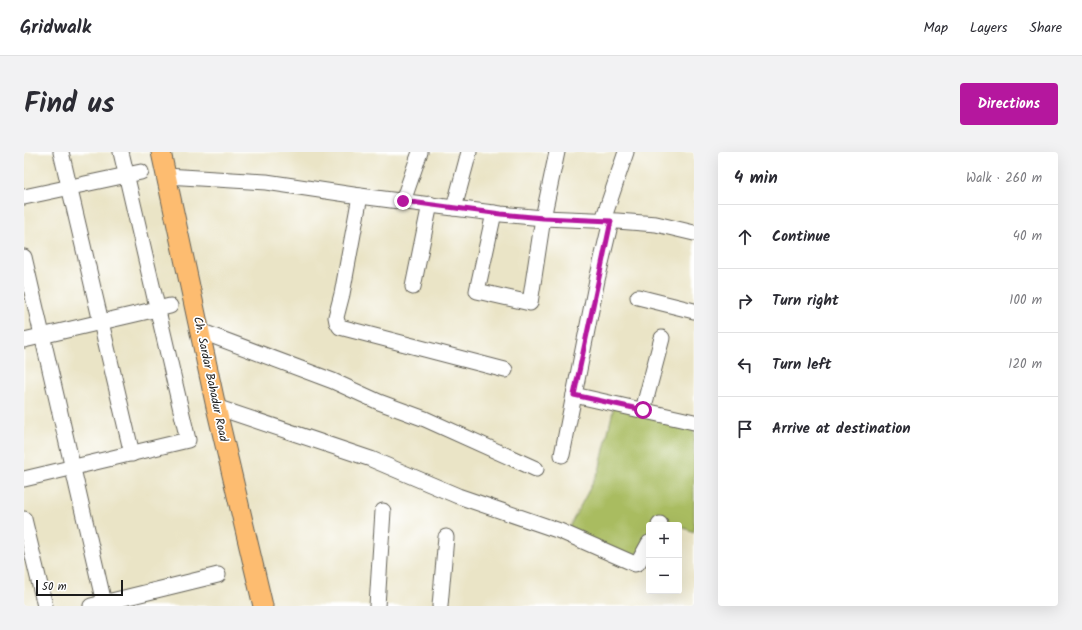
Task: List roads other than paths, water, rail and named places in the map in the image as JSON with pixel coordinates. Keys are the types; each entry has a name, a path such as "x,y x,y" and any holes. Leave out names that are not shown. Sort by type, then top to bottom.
{"main road":[{"name":"Ch. Sardar Bahadur Road","path":"161,152 216,407 263,606"}],"street":[{"path":"60,152 132,454"},
{"path":"24,479 188,440 164,308 134,173 122,152"},
{"path":"403,201 420,152"},
{"path":"454,208 469,152"},
{"path":"494,213 476,291 530,303 543,218 557,152"},
{"path":"562,455 607,220 626,152"},
{"path":"24,198 134,173"},
{"path":"166,176 266,182 360,196 543,218 607,220 656,224 694,233"},
{"path":"360,196 342,294 336,316 340,327 505,370"},
{"path":"413,287 430,204"},
{"path":"24,257 73,468 98,604 218,574"},
{"path":"638,297 694,311"},
{"path":"24,340 164,308"},
{"path":"200,331 333,381 379,402 424,419 536,469"},
{"path":"643,410 662,338"},
{"path":"574,395 694,422"},
{"path":"216,407 371,459 458,496 560,531 636,564 646,548"},
{"path":"377,606 383,511"},
{"path":"24,519 45,606"},
{"path":"440,606 446,537"}]}
